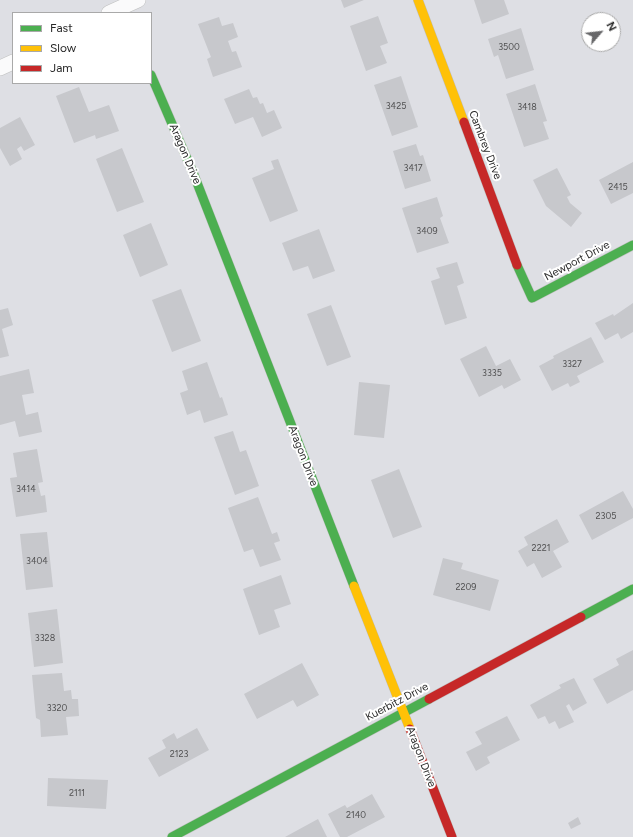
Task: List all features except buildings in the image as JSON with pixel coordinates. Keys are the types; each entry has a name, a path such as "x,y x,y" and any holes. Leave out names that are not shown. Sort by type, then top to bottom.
{"street":[{"path":"118,8 138,0"},
{"name":"Cambrey Drive","path":"418,0 522,278 532,298"},
{"path":"0,68 12,62"},
{"name":"Aragon Drive","path":"152,78 194,175 452,837"},
{"name":"Newport Drive","path":"532,298 633,245"},
{"name":"Kuerbitz Drive","path":"172,837 633,589"}],"traffic: fast":[{"path":"152,77 194,175 354,586"},
{"path":"517,265 532,298 633,245"},
{"path":"581,617 633,589"},
{"path":"172,837 429,699"}],"traffic: slow":[{"path":"418,0 464,122"},
{"path":"354,586 410,729"}],"traffic: jam":[{"path":"464,122 517,265"},
{"path":"429,699 581,617"},
{"path":"410,729 452,837"}]}
